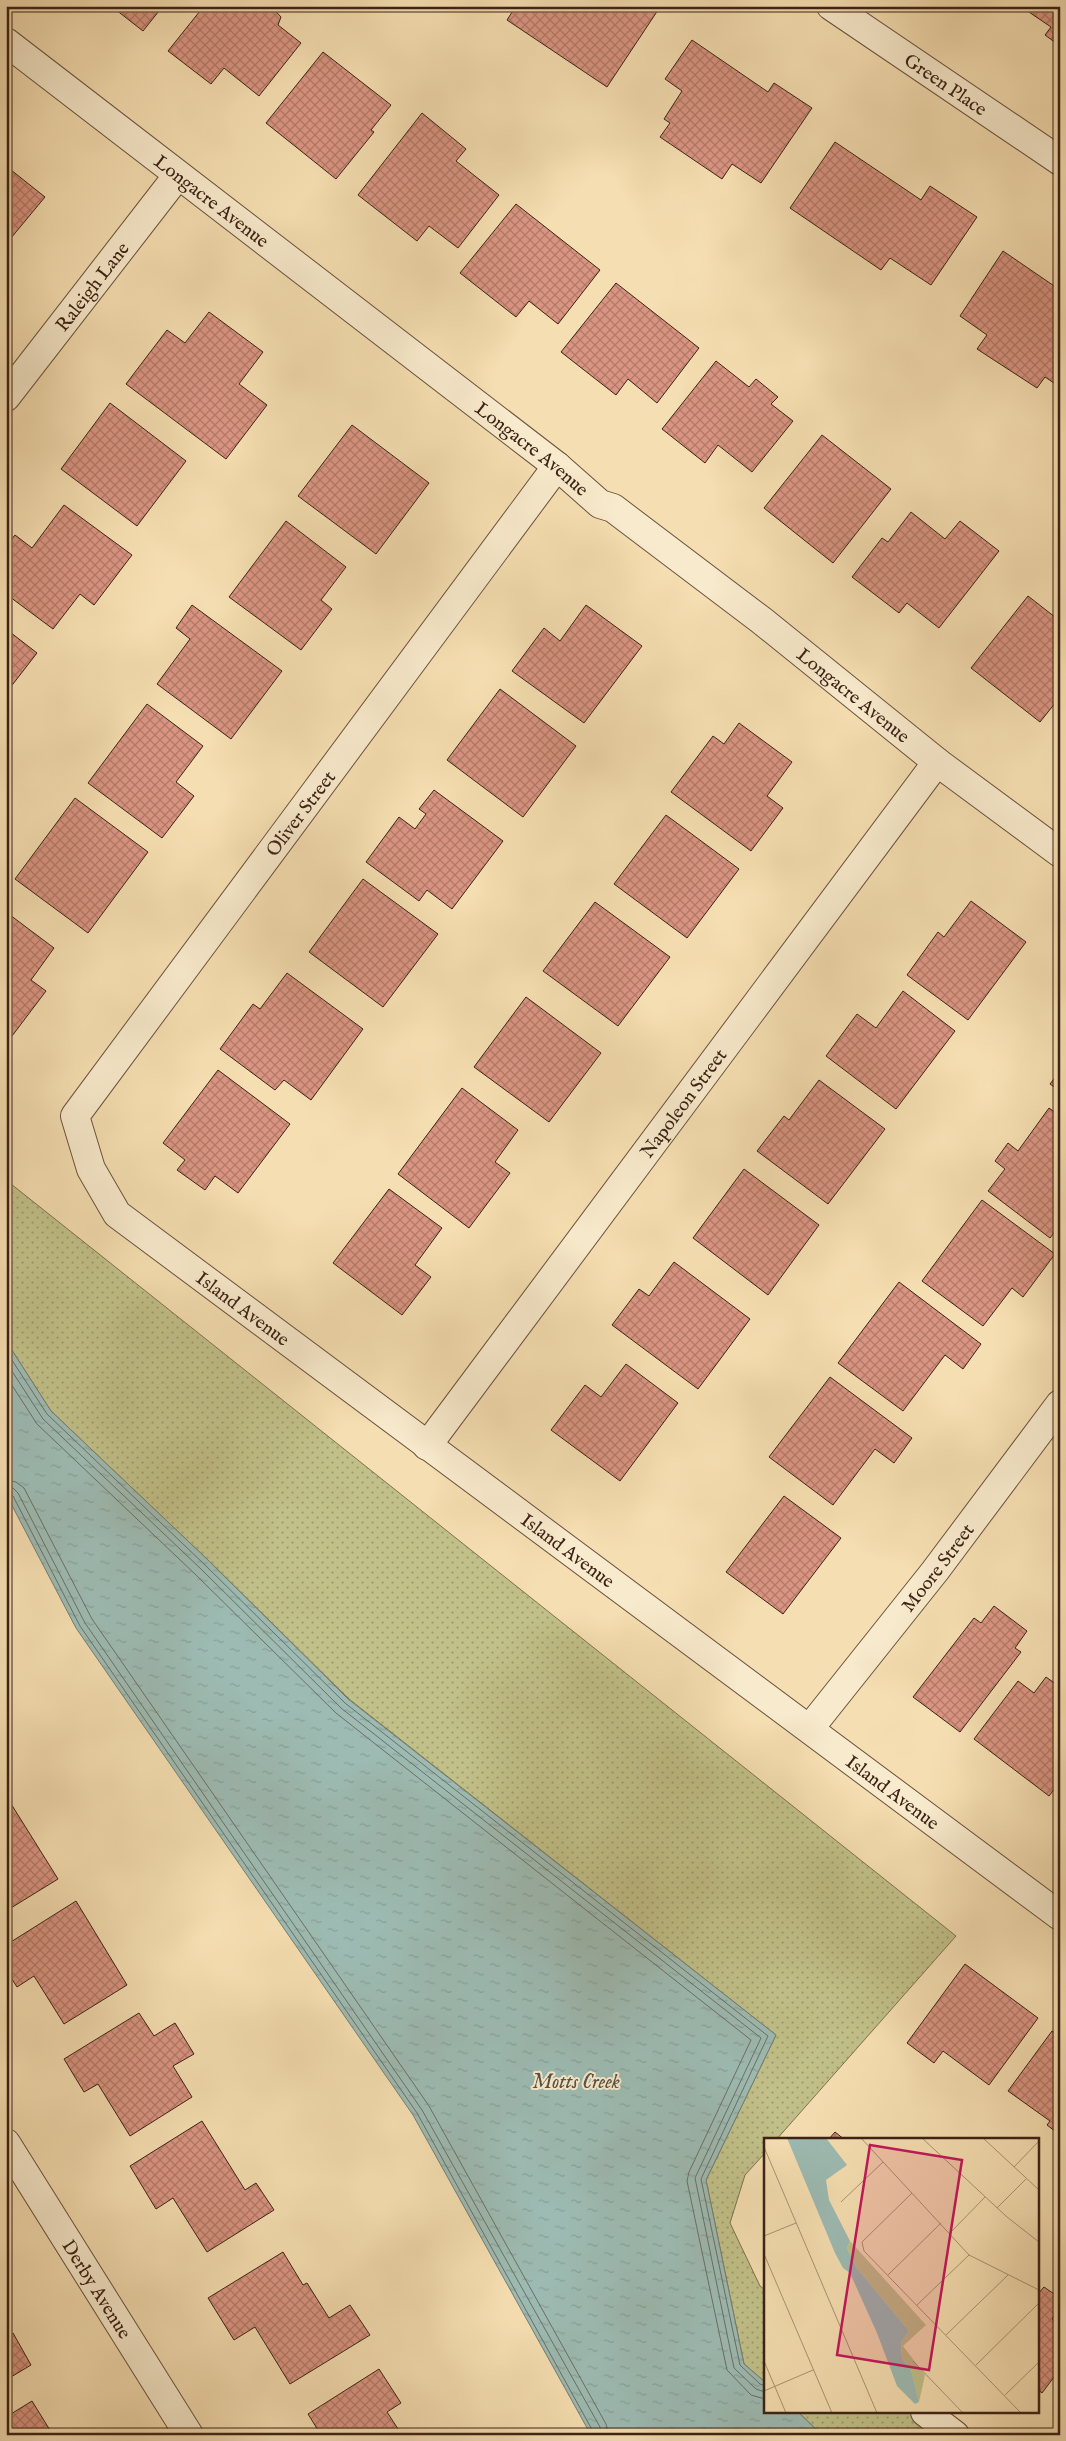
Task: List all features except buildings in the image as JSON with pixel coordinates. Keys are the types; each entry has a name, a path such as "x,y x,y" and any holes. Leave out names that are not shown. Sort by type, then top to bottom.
{"street":[{"name":"Green Place","path":"831,6 1060,161"},
{"name":"Longacre Avenue","path":"6,42 557,466 600,504 613,508 761,620 937,762 1060,853"},
{"name":"Raleigh Lane","path":"6,397 178,175"},
{"name":"Oliver Street","path":"90,1169 75,1116 557,466"},
{"name":"Napoleon Street","path":"427,1446 937,762"},
{"name":"Island Avenue","path":"90,1169 117,1214 427,1446 810,1728 1060,1916"},
{"name":"Moore Street","path":"810,1728 935,1571 1060,1404"},
{"name":"Derby Avenue","path":"6,2143 189,2435"},
{"path":"928,2414 955,2435"}],"shaded area":[{"path":"6,1180 956,1936 778,2138 764,2138 764,2154 745,2175 730,2223 760,2286 764,2289 764,2381 744,2364 706,2180 776,2035 349,1699 209,1561 51,1411 6,1341"},
{"path":"800,2414 913,2414 940,2435 822,2435"}],"water":[{"name":"Motts Creek","path":"6,1341 51,1411 209,1561 348,1699 776,2035 706,2180 744,2364 764,2381 764,2414 800,2414 822,2435 591,2435 413,2115 76,1628 6,1494"}]}
